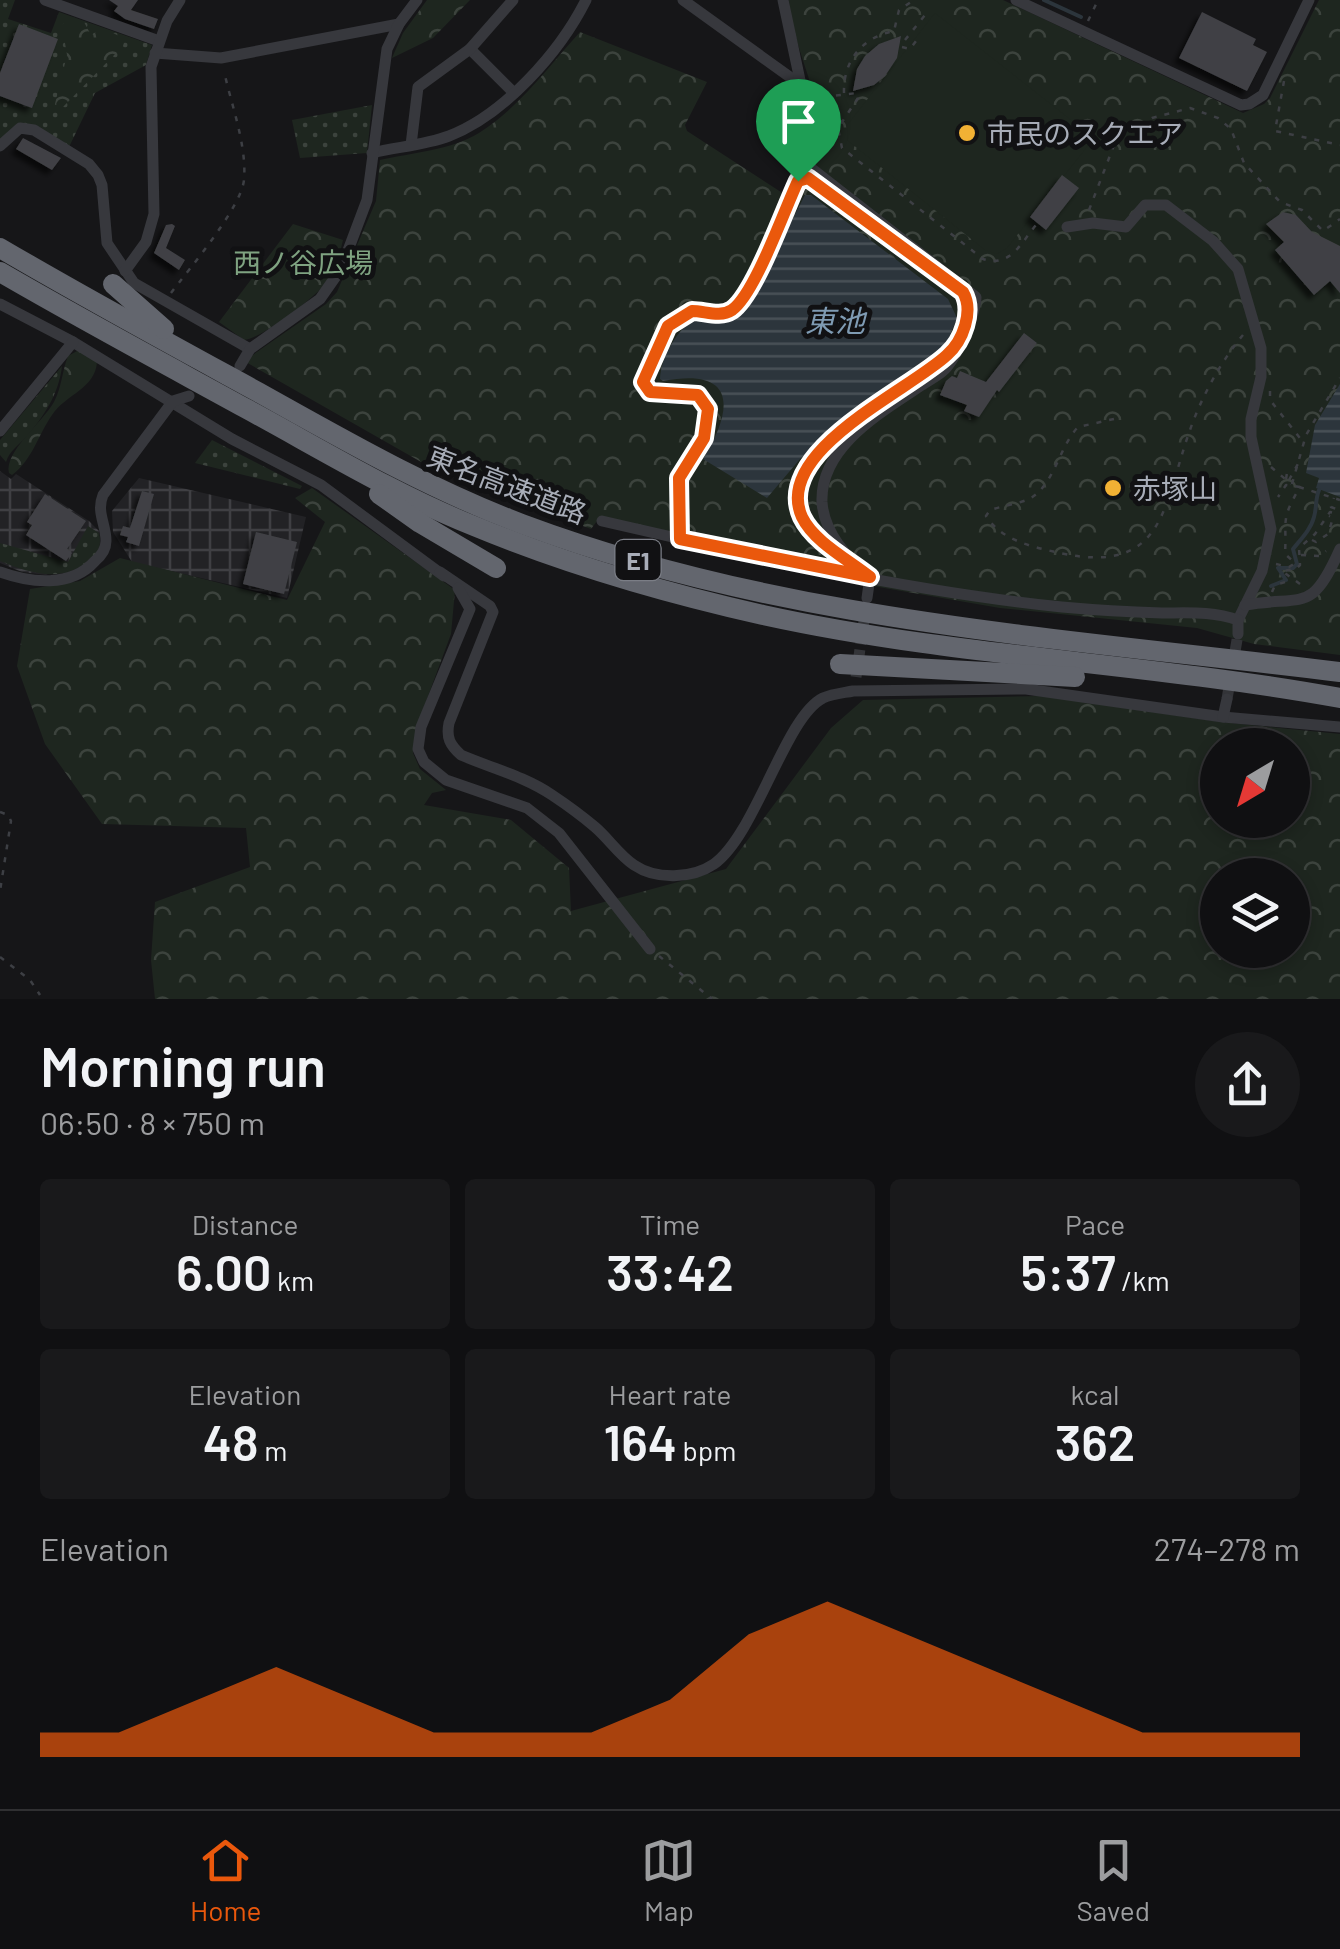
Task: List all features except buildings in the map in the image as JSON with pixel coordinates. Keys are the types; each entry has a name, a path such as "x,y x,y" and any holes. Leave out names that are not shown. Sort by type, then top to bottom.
{"highway":[{"name":"東名高速道路","path":"0,248 397,470 580,544 674,570 918,622 1340,672"},
{"name":"東名高速道路","path":"0,272 404,496 524,546 595,570 761,614 958,650 1217,678 1340,698"},
{"path":"119,278 138,309 214,368"},
{"path":"302,440 420,523 496,568"},
{"path":"848,670 1125,680 1217,678"}],"street":[{"path":"45,0 157,47 221,58 399,24"},
{"path":"119,278 146,242 154,214 151,67 180,0"},
{"path":"410,144 418,86 470,49 513,0"},
{"path":"372,153 443,138 472,126 514,93 572,29 586,0"},
{"path":"683,0 801,85"},
{"path":"784,0 801,85 810,110 808,154 812,168 976,297 975,310 949,365 854,434 834,458 824,479 822,506 829,527 854,564 870,577"},
{"path":"1016,0 1241,105 1263,94 1309,0"},
{"path":"240,366 250,349 320,299 331,286 367,200 384,62 399,24 416,1"},
{"path":"470,49 514,93"},
{"path":"0,146 20,128 34,130 89,164 102,185 107,243 119,278"},
{"path":"602,521 870,577 1064,607 1193,611 1238,627 1269,548 1271,529 1251,437 1261,348 1238,269 1213,241 1166,206 1145,205 1126,227 1067,227"},
{"path":"119,278 134,282 164,303 250,349"},
{"path":"0,304 73,342 232,439 321,485 409,552 490,606 494,612 450,723 448,739 453,748 552,795 595,826 623,856 648,872 684,875 701,871 722,857 813,705 822,698 853,691 1026,689 1224,717 1340,726"},
{"path":"0,431 73,342"},
{"path":"0,572 38,581 74,576 88,569 99,558 106,542 100,504 103,495 173,401 189,396"},
{"path":"1245,604 1267,595 1308,598 1323,585 1336,548"},
{"path":"440,572 467,599 470,608 421,727 418,750 424,762 446,780 514,802 544,820 559,833 650,949"},
{"path":"867,598 870,577"},
{"path":"848,670 853,691"},
{"path":"1224,717 1227,699"}],"path":[{"path":"844,94 846,73 858,50 874,36 894,30 899,10 914,0"},
{"path":"1084,31 1098,0"},
{"path":"906,40 929,10"},
{"path":"902,47 910,49 916,41"},
{"path":"164,303 231,210 242,188 242,159 221,58"},
{"path":"1274,75 1286,82 1275,131 1340,146"},
{"path":"823,97 857,93 858,98 838,128 842,148 980,257 996,262 1008,258 1036,225"},
{"path":"1081,225 1116,140 1152,118 1190,108 1218,118 1231,129 1244,163 1280,202 1302,210 1323,231 1337,218 1340,220"},
{"path":"680,539 679,478 704,438 708,409 698,395 647,391 645,376 668,326 681,316 692,311 719,314 737,306 785,216 798,181 812,179"},
{"path":"1114,419 1078,427 1061,450 1052,474 1031,498 990,510 986,516 989,522 1007,536 1070,556 1122,555 1138,547 1158,525 1201,404 1238,341 1254,322"},
{"path":"1289,482 1314,420 1340,378"},
{"path":"1260,380 1270,386 1270,400 1304,443"},
{"path":"1251,437 1263,458 1289,482 1340,500"},
{"path":"823,539 806,523 798,496 806,467 834,440"},
{"path":"1288,466 1289,482"},
{"path":"1267,501 1278,497 1286,485 1300,487"},
{"path":"1270,568 1274,564 1294,566 1295,562 1285,554 1287,536 1282,527 1284,514 1300,487"},
{"path":"1308,598 1302,586 1282,571 1298,567 1299,548 1330,512 1335,514 1336,509 1331,508 1334,498"},
{"path":"1310,538 1316,542 1328,534 1333,518 1328,516"},
{"path":"1299,555 1319,556 1336,548"},
{"path":"1267,595 1290,580"},
{"path":"1267,595 1273,588"},
{"path":"0,812 8,815 11,822 0,891"},
{"path":"650,949 712,999"},
{"path":"0,957 30,980 40,995"}],"shaded area":[{"path":"793,85 808,124 803,151 765,121"},
{"path":"0,471 11,479 16,474 89,521 99,531 100,548 46,575 22,572 0,563"},
{"path":"139,478 306,517 287,598 132,562 113,532 112,511"}],"green space":[{"path":"0,0 15,0 8,19 51,33 59,12 152,45 146,65 95,93 69,147 35,125 0,142"},
{"path":"427,0 470,0 433,38 392,58 403,33"},
{"path":"789,0 1003,0 1243,113 1270,98 1319,0 1340,0 1340,655 1254,644 1197,628 1000,608 850,582 597,521 591,529 437,471 244,361 326,304 337,292 376,201 380,160 444,147 479,133 520,99 580,32 707,82 685,125 687,131 787,196 803,167 816,160 819,139 815,99"},
{"name":"市民のスクエア","path":"935,13 1094,138 1007,248 997,254 985,250 847,140 848,124"},
{"path":"68,17 84,22 91,35 105,29 125,39 123,46 58,112 55,104 67,55 62,25"},
{"path":"372,105 367,153 300,158 292,120"},
{"name":"西ノ谷広場","path":"293,224 343,240 335,270 303,305 264,332 244,340 219,322"},
{"path":"79,350 97,362 91,379 58,408 25,462 12,475 12,456 54,402 68,356"},
{"path":"62,366 50,404 6,462 0,455 0,440"},
{"path":"212,440 302,486 300,489 195,463"},
{"path":"312,488 455,590 451,634 418,723 413,753 420,769 446,790 432,793 424,805 511,820 569,868 571,911 726,869 831,728 863,700 1041,696 1280,728 1200,728 1200,838 1310,838 1310,731 1340,734 1340,999 155,999 151,960 155,902 250,867 246,828 102,824 45,744 17,666 30,589 80,581 120,558 287,600 325,522 295,498"},
{"path":"88,526 99,533 99,546 87,562 67,572 45,574 0,561 0,543 68,562"}],"water":[{"name":"東池","path":"805,195 811,195 948,299 957,318 944,350 852,413 800,459 767,498 703,459 723,409 716,386 687,378 663,381 661,370 677,335 698,316 723,321 746,310"},
{"path":"1340,384 1340,497 1316,488 1319,478 1306,473 1315,425"}],"waterway":[{"path":"1044,0 1081,17"},
{"path":"1271,586 1286,580 1278,568 1293,568 1297,564 1293,549 1313,521 1319,490"}],"tunnel":[{"path":"856,677 866,607"},
{"path":"1227,699 1238,634"}],"place":[{"name":"市民のスクエア","path":"967,133"},
{"name":"赤塚山","path":"1113,488"}],"route":[{"path":"808,178 816,182 963,292 969,305 968,315 948,354 856,418 802,474 798,496 806,523 835,555 870,577 680,539 679,478 704,438 708,409 698,395 650,392 643,382 668,326 692,311 719,314 737,306 785,216 798,181 808,178"}]}
